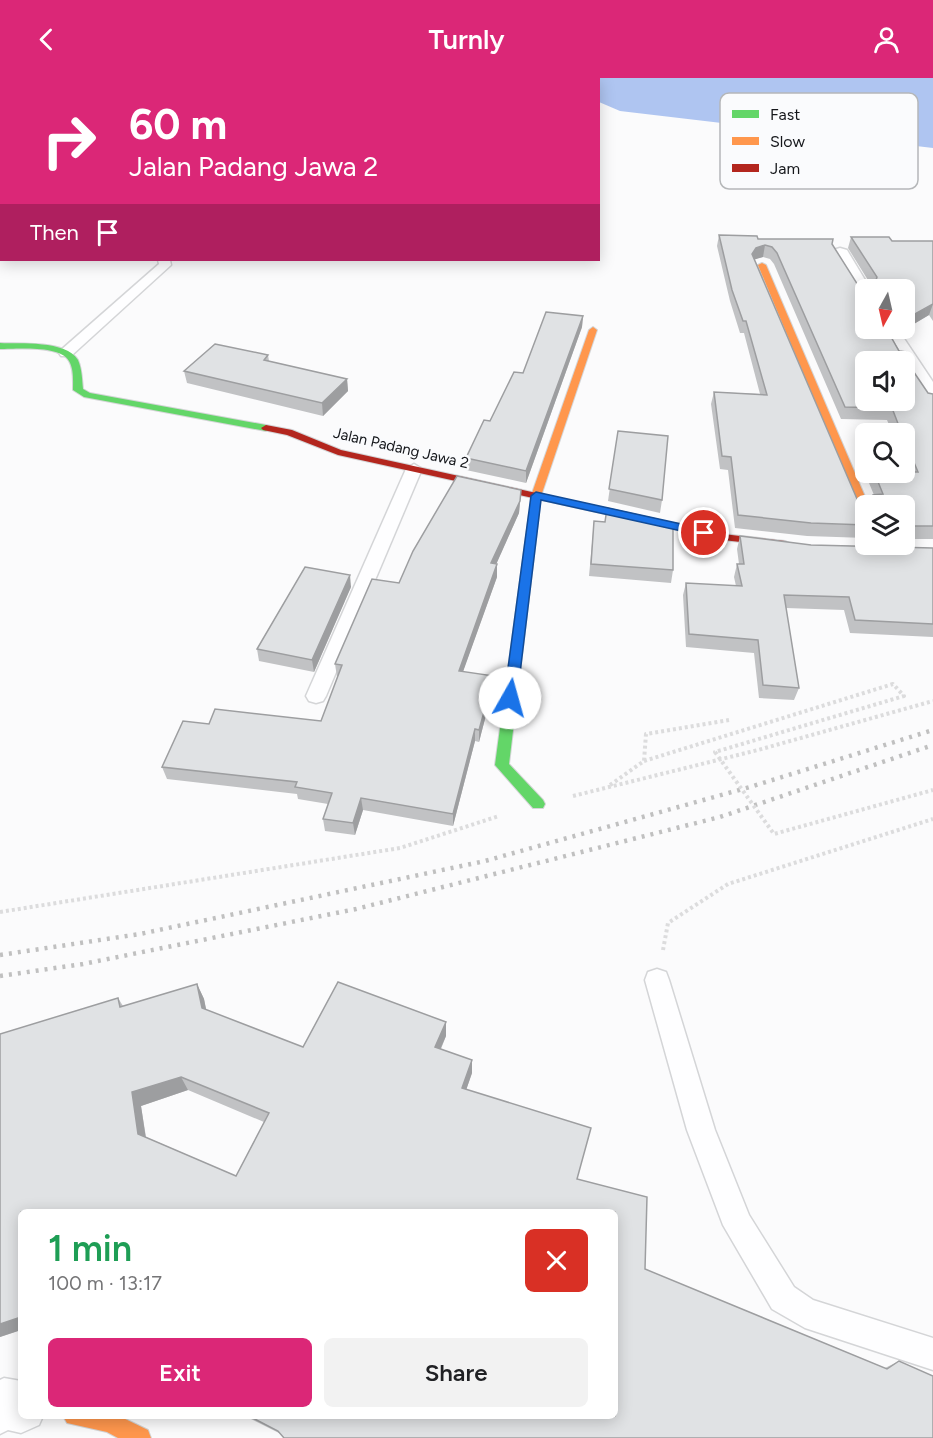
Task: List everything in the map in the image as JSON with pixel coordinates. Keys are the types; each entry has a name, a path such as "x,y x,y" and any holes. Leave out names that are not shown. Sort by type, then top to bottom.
{"street":[{"path":"840,254 855,279"},
{"path":"762,265 859,495"},
{"path":"538,804 502,765 536,496 593,330"},
{"path":"893,339 933,399"},
{"path":"0,346 55,350 66,353"},
{"name":"Jalan Padang Jawa 2","path":"66,353 73,359 78,390 87,395 289,432 338,453 723,537 797,546"},
{"path":"0,1408 4,1404 18,1406"},
{"path":"92,1419 109,1422 140,1438"}],"lane":[{"path":"66,353 165,265 164,261"},
{"path":"316,696 414,469"},
{"path":"657,980 701,1130 738,1225 765,1273 783,1299 805,1313 933,1354"}],"path":[{"path":"607,787 644,761 893,684 904,696 715,752 774,834 933,790"},
{"path":"0,912 400,849 538,804 758,750 933,701"},
{"path":"644,761 646,734 729,720"},
{"path":"657,980 668,923 728,884 933,819"}],"water":[{"path":"600,78 933,78 933,148 918,146 918,93 720,93 720,123 620,111 600,102"}],"building":[{"path":"719,235 757,236 758,239 833,239 832,244 855,280 855,339 892,339 899,351 855,351 855,407 845,407 777,253 772,247 765,245 756,248 752,254 855,495 855,525 811,523 738,515 731,457 722,456 714,392 767,395 746,321 743,321 732,290"},
{"path":"851,237 889,237 892,241 933,241 933,304 915,314 915,279 876,279"},
{"path":"546,312 583,316 526,471 466,458 484,420 490,421 514,372 523,373"},
{"path":"215,344 268,355 264,360 347,379 322,403 184,371"},
{"path":"915,374 928,393 933,394 933,526 915,526 915,495 873,495 883,494 878,483 915,483 915,472 918,472 915,465 915,423 898,423 893,411 915,411"},
{"path":"618,431 668,436 662,500 609,489"},
{"path":"457,476 521,490 520,501 491,563 497,564 459,671 494,676 479,730 475,729 453,814 361,798 353,823 323,819 332,793 295,787 297,782 162,767 183,721 209,724 215,709 321,721 342,665 335,664 372,579 399,583 413,551"},
{"path":"607,508 661,520 660,526 673,527 673,570 591,564 594,521 605,522"},
{"path":"740,536 811,545 855,546 855,555 915,555 915,548 933,548 933,624 855,620 849,597 784,595 799,688 763,685 758,640 689,634 686,583 742,586 737,564 744,564"},
{"path":"305,567 350,575 312,660 257,649"},
{"path":"338,982 446,1022 435,1047 472,1060 462,1088 591,1128 577,1179 647,1197 645,1269 887,1369 899,1361 933,1376 933,1438 284,1438 278,1431 255,1419 618,1419 618,1209 18,1209 18,1318 0,1324 0,1034 118,998 120,1007 197,984 202,1008 303,1047","holes":["181,1077 269,1113 236,1176 138,1134 132,1092"]}],"railway":[{"path":"0,955 140,934 485,861 750,787 933,730"},
{"path":"0,976 83,964 356,909 720,817 933,745"}],"traffic: fast":[{"path":"0,346 48,348 65,353 75,364 78,390 87,395 266,428"},
{"path":"534,514 502,765 538,804"}],"traffic: slow":[{"path":"762,265 859,495"},
{"path":"534,514 536,496 593,330"},
{"path":"92,1419 109,1422 140,1438"}],"traffic: jam":[{"path":"266,428 289,432 338,452 723,537 785,544"}],"route":[{"path":"510,698 536,496 704,533"}]}
